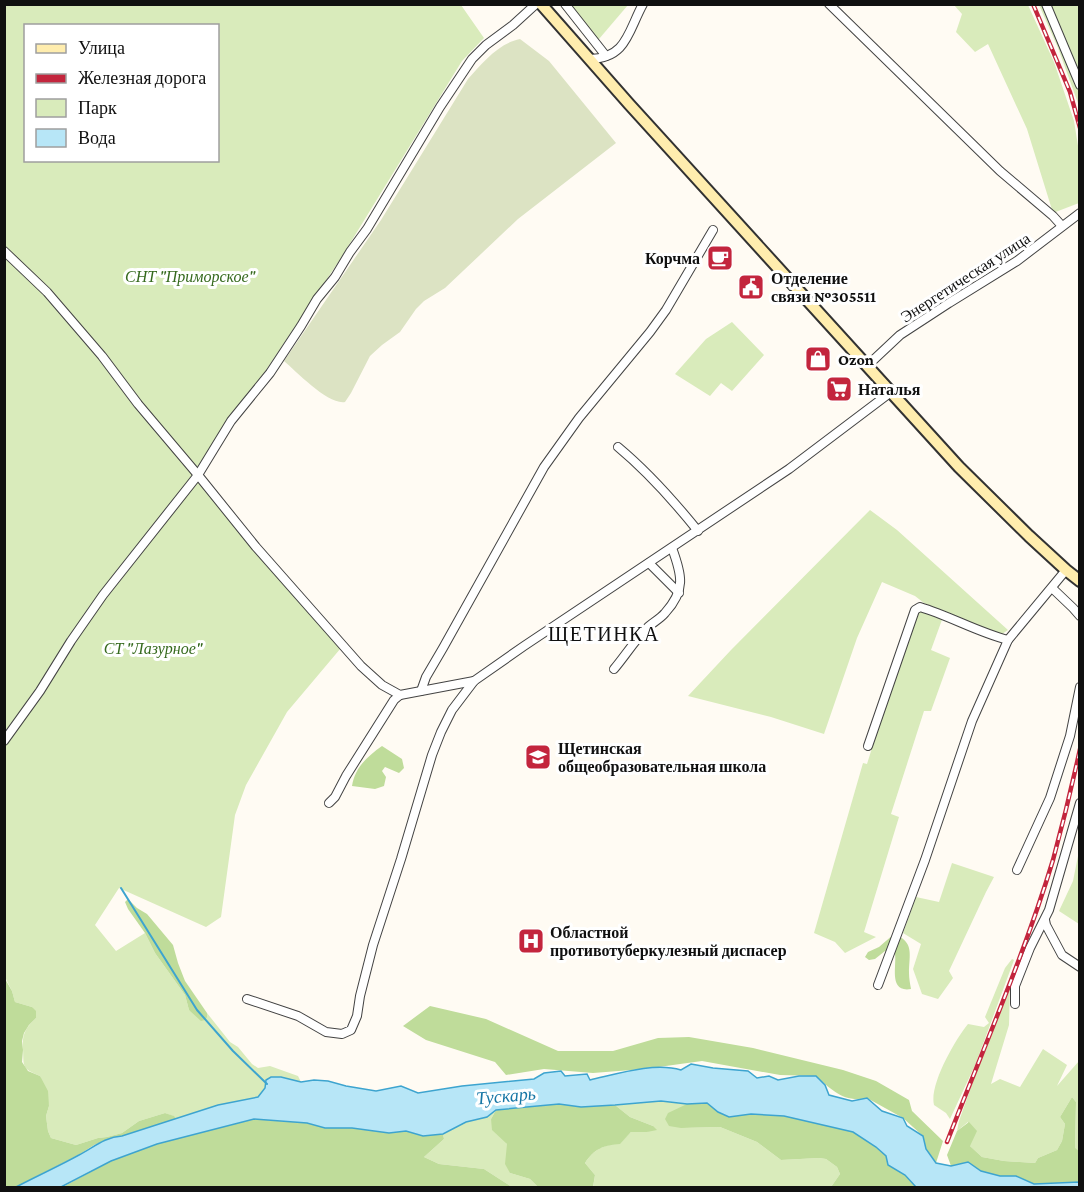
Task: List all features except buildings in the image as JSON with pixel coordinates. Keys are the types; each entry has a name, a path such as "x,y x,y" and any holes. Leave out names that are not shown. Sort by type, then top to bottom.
{"main road":[{"path":"541,4 644,122 966,475 1080,581"}],"street":[{"path":"4,741 104,595 198,474 231,421 270,373 317,299 367,230 440,107 472,59 536,4"},
{"path":"565,4 606,56"},
{"path":"590,60 599,59 621,48 643,4"},
{"path":"829,4 1000,171 1062,226"},
{"path":"1046,4 1080,85"},
{"name":"Энергетическая улица","path":"867,366 900,335 1017,261 1080,213"},
{"path":"421,692 442,648 544,466 579,418 651,332 713,230"},
{"path":"4,251 47,292 102,356 138,404 198,474 255,547 362,666 382,685 400,695"},
{"path":"247,999 298,1016 326,1032 342,1034 351,1030 357,1016 373,945 432,755 452,710 474,681 789,469 891,392"},
{"path":"618,447 655,480 698,531"},
{"path":"614,669 646,628 665,613 679,593 681,579 672,548"},
{"path":"650,563 679,593"},
{"path":"878,985 925,860 972,721 1008,639 1066,570"},
{"path":"1052,588 1080,616"},
{"path":"868,746 915,610 920,607 990,635 1008,639"},
{"path":"329,803 335,797 394,700 400,695 474,681"},
{"path":"1017,870 1050,798 1070,735 1080,687"},
{"path":"1016,1004 1016,986 1030,948 1049,910 1080,803"},
{"path":"1045,920 1062,955 1080,967"}],"green space":[{"path":"4,5 461,5 484,38 462,61 341,258 196,469 306,601 346,642 287,712 246,785 235,815 221,917 206,927 119,888 95,925 116,951 145,933 155,953 185,995 189,1010 207,1017 207,1013 230,1042 258,1068 270,1066 298,1076 301,1082 258,1097 218,1105 176,1119 165,1113 139,1121 122,1133 76,1145 51,1138 46,1116 49,1106 40,1076 29,1071 24,1063 24,1036 36,1018 32,1007 15,1002 5,977"},
{"path":"560,5 628,5 593,46"},
{"path":"954,5 1028,5 1054,62 1074,121 1079,152 1079,203 1053,213 1027,129 988,44 975,52 956,32 962,14"},
{"path":"1039,5 1079,5 1079,106 1058,48"},
{"path":"520,39 549,61 616,143 518,219 445,288 424,301 400,332 370,356 345,402 338,402 330,398 313,387 284,361 381,220 468,79 498,49"},
{"path":"732,322 764,355 732,391 721,383 710,396 675,374 706,339"},
{"path":"870,510 897,530 1008,630 1002,634 990,632 882,582 857,638 824,734 771,717 688,696 731,650"},
{"path":"919,610 943,617 931,650 950,658 931,711 924,711 891,814 899,817 864,932 876,937 845,953 835,942 814,933 863,763 867,764"},
{"path":"382,746 402,759 404,768 399,773 385,767 382,771 386,777 384,786 375,789 352,786 359,768"},
{"path":"1079,851 1080,924 1059,911 1073,881"},
{"path":"952,863 994,877 949,971 953,978 938,999 922,994 913,969 921,944 903,933 916,897 939,902"},
{"path":"128,899 147,914 173,945 185,981 207,1013 205,1020 201,1021 189,1010 185,995 155,953 145,933 128,909 125,902"},
{"path":"894,934 901,937 908,945 911,989 899,987 896,983 895,954 885,951 875,959 869,960 865,957 868,952 879,947"},
{"path":"1012,959 1014,960 976,1063 950,1119 946,1113 934,1105 933,1096 939,1075 950,1051 968,1024 984,1027 989,1023 985,1017 1005,968"},
{"path":"4,977 15,1002 32,1007 36,1011 36,1018 24,1033 22,1062 28,1071 40,1076 48,1091 49,1106 46,1116 51,1138 76,1145 122,1133 139,1121 165,1113 176,1119 113,1137 16,1187 5,1187"},
{"path":"1010,985 1009,1025 991,1084 1000,1079 1020,1087 1043,1049 1067,1065 1057,1086 1079,1061 1079,1151 1075,1149 1076,1102 1072,1097 1060,1117 1065,1124 1062,1141 1057,1150 1038,1158 1035,1163 982,1157 970,1146 968,1122 957,1131 983,1053"},
{"path":"430,1006 486,1019 558,1051 613,1051 658,1038 689,1037 753,1048 843,1070 876,1081 909,1100 912,1111 943,1141 936,1163 926,1149 923,1136 903,1118 867,1098 845,1097 816,1076 780,1075 702,1061 593,1073 544,1069 506,1075 495,1062 426,1040 403,1026"},
{"path":"1072,1097 1076,1102 1075,1148 1079,1151 1079,1182 1034,1184 1016,1176 1000,1176 981,1171 968,1162 951,1166 947,1155 957,1131 969,1122 977,1131 970,1146 982,1157 1035,1163 1038,1158 1057,1150 1062,1141 1065,1124 1060,1117"},
{"path":"661,1101 784,1116 681,1128 720,1127 757,1142 781,1160 826,1159 837,1167 840,1174 831,1187 593,1188 595,1175 585,1163 592,1154 604,1147 620,1143 631,1132 647,1132 653,1126 630,1117 615,1105"},
{"path":"707,1103 729,1117 751,1114 784,1116 853,1132 876,1147 886,1156 888,1165 905,1175 916,1187 831,1187 840,1174 837,1167 826,1159 781,1160 757,1142 720,1127 681,1128 669,1126 665,1119 668,1113 687,1104"},
{"path":"559,1104 581,1107 615,1105 630,1117 653,1126 657,1130 631,1132 620,1144 609,1145 592,1154 585,1163 595,1175 593,1187 538,1187 530,1179 510,1173 505,1164 507,1144 492,1130 491,1119 496,1110"},
{"path":"496,1110 491,1119 507,1144 510,1173 530,1179 538,1187 512,1187 484,1169 439,1164 424,1157 444,1139 443,1134 466,1122 487,1117"},
{"path":"254,1119 307,1123 325,1128 352,1128 389,1133 406,1131 423,1136 443,1134 444,1139 424,1157 439,1164 484,1169 512,1187 61,1188 111,1161 157,1144"}],"water":[{"name":"Тускарь","path":"691,1064 748,1071 757,1078 769,1076 778,1080 816,1076 825,1085 829,1095 852,1101 867,1098 882,1111 903,1118 907,1126 923,1136 926,1149 936,1163 951,1166 968,1162 981,1171 1000,1176 1016,1176 1034,1184 1079,1182 1079,1187 916,1187 905,1175 888,1165 886,1156 876,1147 853,1132 784,1116 751,1114 729,1117 707,1103 687,1104 661,1101 581,1107 559,1104 496,1110 487,1117 466,1122 443,1134 423,1136 406,1131 389,1133 352,1128 325,1128 307,1123 254,1119 157,1144 111,1161 61,1187 16,1187 110,1138 218,1105 258,1097 265,1088 266,1080 271,1077 301,1082 328,1081 376,1091 401,1086 418,1093 534,1079 544,1073 561,1071 565,1076 587,1074 590,1080 647,1068 681,1070"}],"waterway":[{"path":"121,888 197,1010 233,1051 267,1084"}],"railway":[{"path":"1033,4 1070,92 1080,128"},
{"path":"947,1142 1042,896 1057,846 1080,749"}],"place":[{"name":"Корчма","path":"720,258"},
{"name":"Отделение связи №305511","path":"751,287"},
{"name":"Ozon","path":"818,359"},
{"name":"Наталья","path":"839,389"},
{"name":"Щетинская общеобразовательная школа","path":"538,757"},
{"name":"Областной противотуберкулезный диспасер","path":"531,941"}],"district":[{"name":"ЩЕТИНКА","path":"604,634"}],"park label":[{"name":"СНТ \"Приморское\"","path":"190,276"},
{"name":"СТ \"Лазурное\"","path":"153,648"}]}
